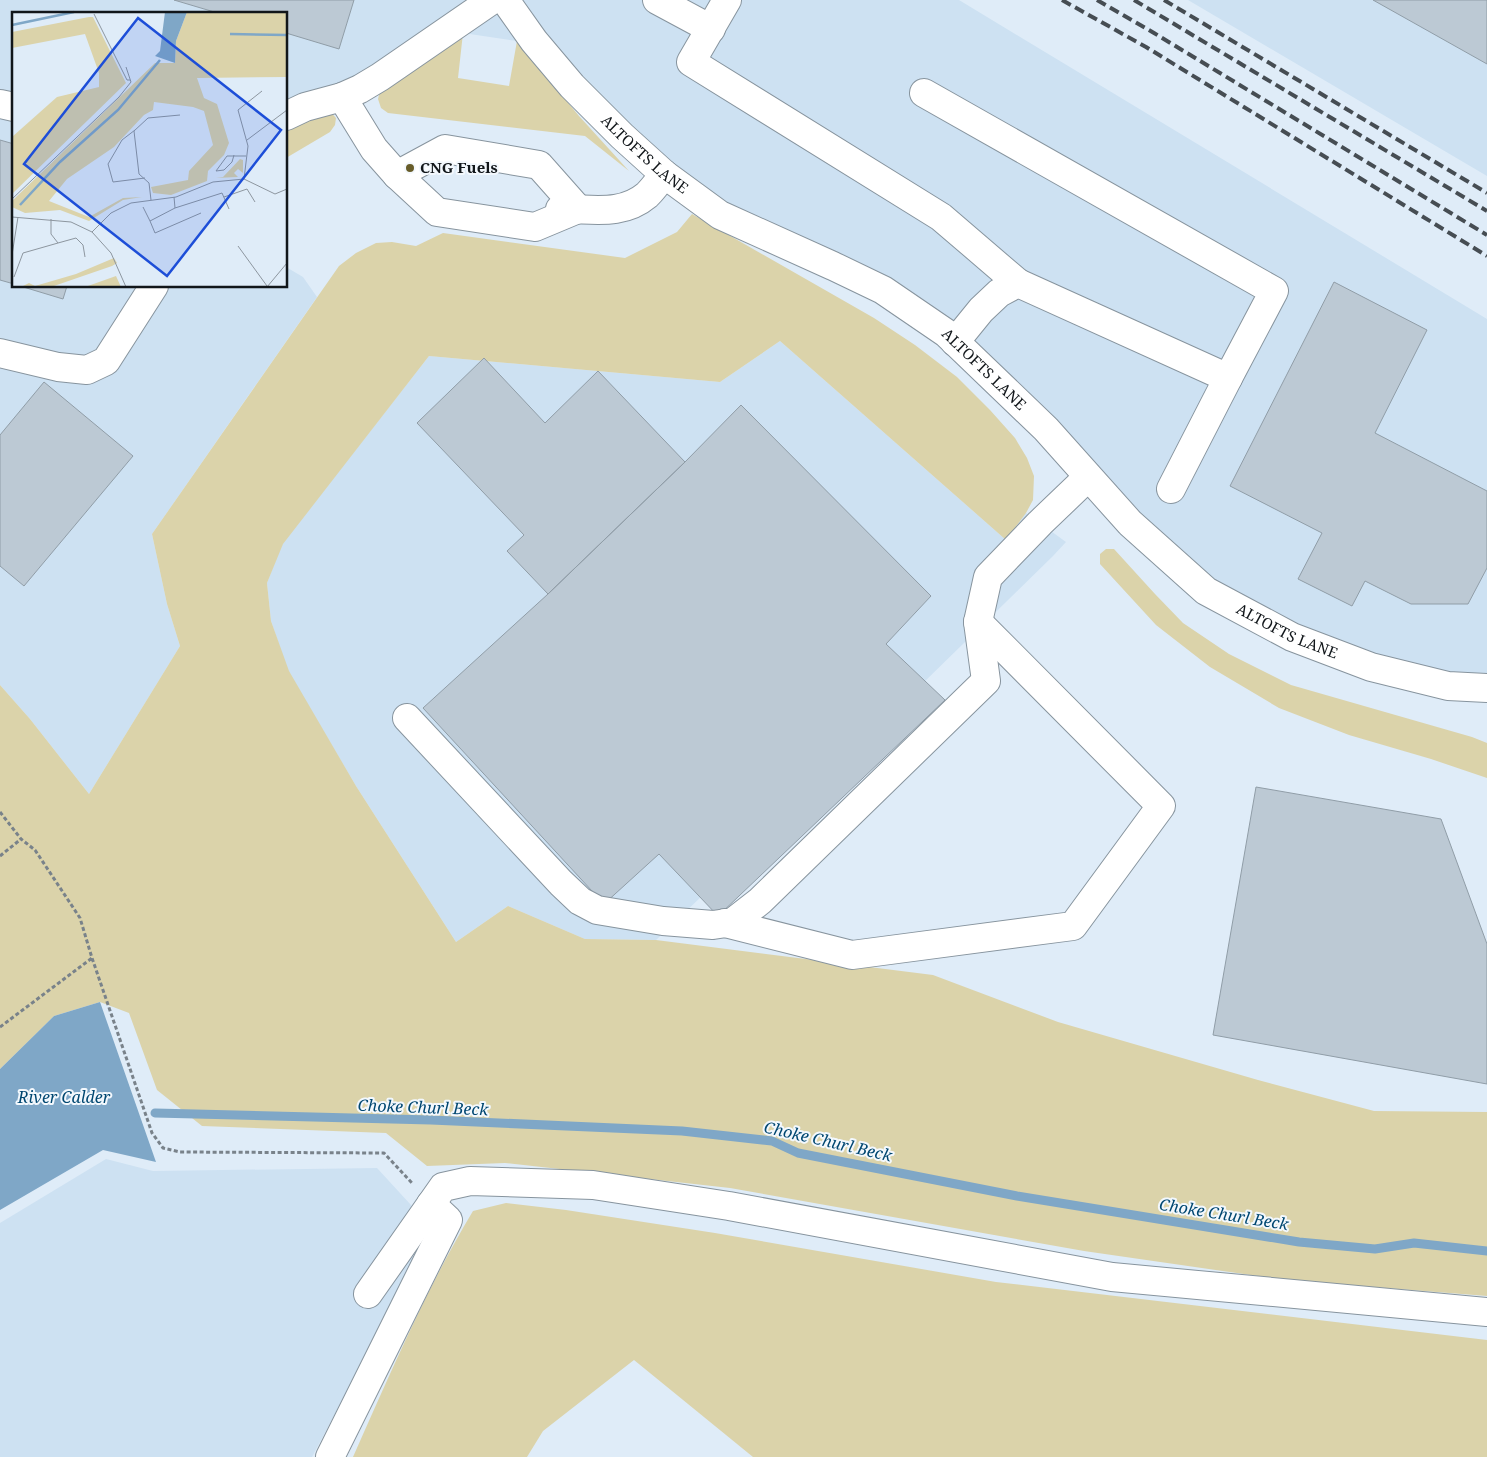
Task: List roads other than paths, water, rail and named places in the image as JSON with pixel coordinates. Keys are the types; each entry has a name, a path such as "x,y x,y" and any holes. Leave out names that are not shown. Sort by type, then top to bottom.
{"street":[{"path":"288,115 305,107 342,97 380,78 492,0"},
{"name":"ALTOFTS LANE","path":"504,0 534,41 572,86 622,136 664,174 720,214 884,290 946,333 1046,429 1130,523 1206,591 1292,637 1371,667 1448,686 1487,688"},
{"path":"656,0 710,29"},
{"path":"727,0 691,62 941,217 1018,284 1228,378"},
{"path":"924,93 1274,290 1171,489"},
{"path":"342,97 374,149 397,175 438,192 539,210 578,208 601,211 632,206 648,194 664,174"},
{"path":"397,175 445,149 539,165 578,208"},
{"path":"955,342 981,310 999,293 1018,284"},
{"path":"0,353 58,367 87,370 106,361 153,288"},
{"path":"407,718 560,883 580,901 597,910 664,921 714,925 734,922 760,902 986,681 978,622 988,577 1088,477"},
{"path":"725,923 852,954 1073,926 1161,806 978,622"},
{"path":"368,1294 443,1187 470,1181 593,1186 728,1206 1112,1277 1487,1312"},
{"path":"330,1457 448,1220 431,1204"}],"water":[{"name":"River Calder","path":"100,1002 156,1162 103,1150 0,1210 0,1069 54,1016"}],"waterway":[{"name":"Choke Churl Beck","path":"155,1113 431,1120 682,1131 772,1141 798,1153 1017,1196 1299,1242 1375,1249 1414,1243 1487,1251"}],"railway":[{"path":"1062,0 1146,47 1487,256"},
{"path":"1097,0 1487,235"},
{"path":"1134,0 1487,211"},
{"path":"1164,0 1487,193"}],"place":[{"name":"CNG Fuels","path":"410,168"}]}
